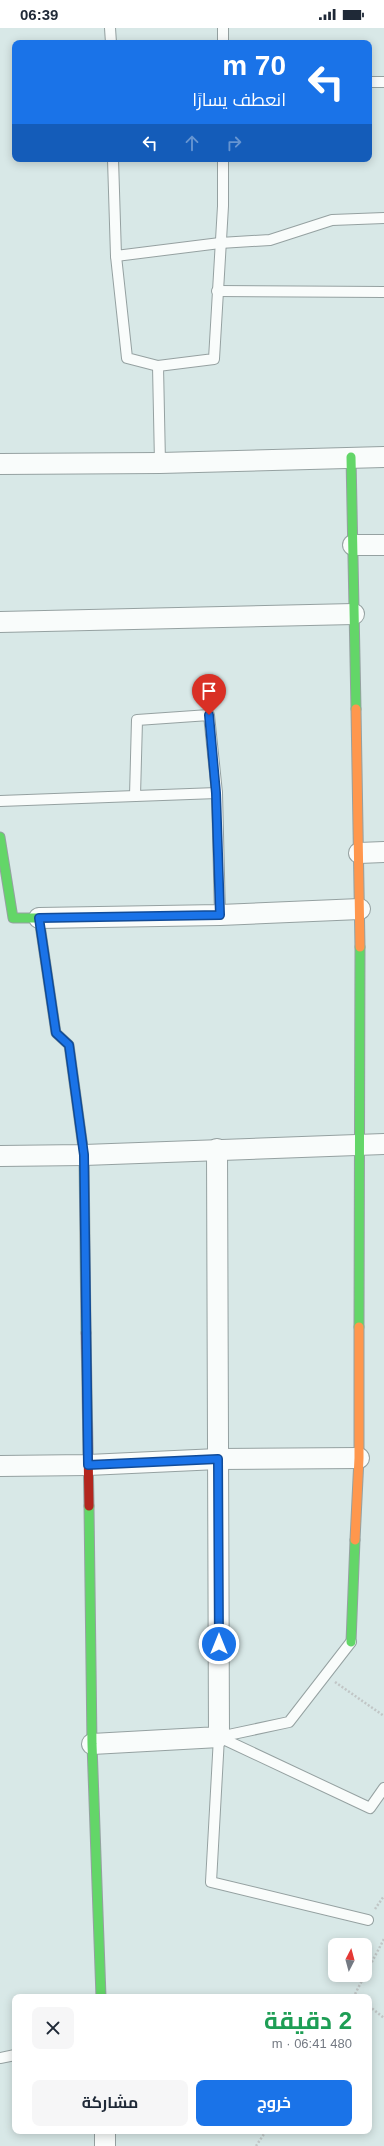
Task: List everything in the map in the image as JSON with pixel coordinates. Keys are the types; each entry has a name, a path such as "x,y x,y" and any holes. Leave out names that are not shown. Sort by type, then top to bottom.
{"street":[{"path":"351,457 360,909 360,1458 351,1642"},
{"path":"0,464 160,463 384,457"},
{"path":"353,545 384,545"},
{"path":"0,622 354,614"},
{"path":"0,836 13,918 220,915 360,909"},
{"path":"359,853 384,852"},
{"path":"39,918 56,1033 69,1045 84,1155 92,1744 101,1994"},
{"path":"0,1156 84,1155 384,1144"},
{"path":"92,1744 219,1737 217,1149"},
{"path":"0,1466 88,1465 218,1459 360,1458"},
{"path":"105,2134 106,2146"}],"lane":[{"path":"110,28 110,40"},
{"path":"223,28 223,40"},
{"path":"372,82 384,82"},
{"path":"113,162 116,256 127,358 158,366 214,359 223,206 223,162"},
{"path":"116,256 220,243 270,240 332,220 384,218"},
{"path":"217,291 384,292"},
{"path":"158,366 160,463"},
{"path":"135,796 137,720 209,715 216,793 220,915"},
{"path":"0,801 216,793"},
{"path":"219,1737 288,1722 351,1642"},
{"path":"219,1737 370,1808 384,1788"},
{"path":"219,1737 211,1882 368,1920"},
{"path":"0,2058 12,2056"}],"path":[{"path":"325,1676 384,1716"},
{"path":"355,1994 384,1939"},
{"path":"372,2008 384,2018"},
{"path":"256,2146 264,2134"}],"traffic: fast":[{"path":"351,457 356,709"},
{"path":"0,837 13,918 39,918 56,1033 69,1045 84,1155 86,1333"},
{"path":"359,1327 360,947"},
{"path":"89,1506 92,1744 101,1994"},
{"path":"351,1642 355,1540"}],"traffic: slow":[{"path":"356,709 360,947"},
{"path":"355,1540 359,1458 359,1327"}],"traffic: jam":[{"path":"86,1333 89,1506"}],"route":[{"path":"209,715 216,793 220,915 39,918 41,941 56,1033 69,1045 84,1155 88,1465 218,1459 219,1644"}]}
